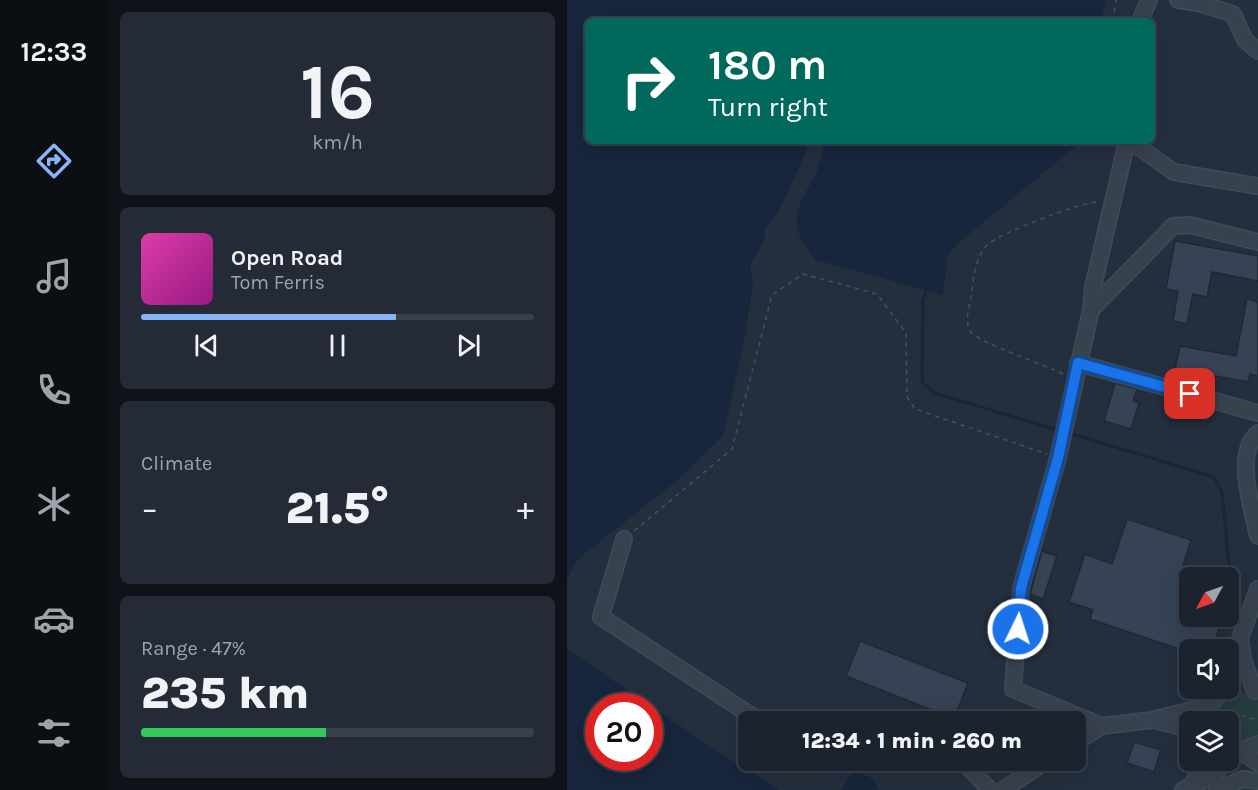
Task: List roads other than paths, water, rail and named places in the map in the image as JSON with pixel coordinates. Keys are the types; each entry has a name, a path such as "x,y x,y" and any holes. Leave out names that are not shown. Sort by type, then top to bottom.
{"lane":[{"path":"1141,18 1149,0"},
{"path":"1178,0 1198,3 1233,14 1245,40 1258,51"},
{"path":"1102,726 1013,690 1021,588 1059,452 1091,310 1093,286 1127,144"},
{"path":"1132,144 1174,172 1258,186"},
{"path":"1091,310 1173,226 1190,225 1258,242"},
{"path":"1078,363 1258,413"},
{"path":"1258,433 1251,438 1245,473 1258,536"},
{"path":"624,539 601,617 745,711"},
{"path":"1239,645 1253,615 1258,588"},
{"path":"1241,640 1243,660 1256,692"},
{"path":"1239,687 1256,692"},
{"path":"1086,736 1102,726 1152,720 1192,710 1213,699"},
{"path":"1152,720 1179,727"},
{"path":"1239,751 1258,744"},
{"path":"1239,756 1258,763"},
{"path":"972,771 990,790"},
{"path":"1003,790 1032,771"},
{"path":"1187,788 1200,771"},
{"path":"1187,788 1211,777 1216,771"},
{"path":"1217,790 1243,779 1258,782"}],"water":[{"path":"567,0 1105,0 1102,18 585,18 585,144 806,144 807,149 778,213 766,227 764,241 750,268 753,283 745,337 723,436 679,479 578,559 567,579"},
{"path":"823,144 1078,144 957,244 947,258 943,295 816,260 803,242 797,226 802,199 821,158"},
{"path":"567,649 631,693 585,693 585,771 663,771 663,715 738,764 738,771 749,771 779,790 567,790"},
{"path":"853,771 856,771 873,779 879,790 841,790"}],"waterway":[{"path":"926,291 923,301 922,382 935,393 1060,431"},
{"path":"1069,433 1214,477 1222,492 1229,567"}]}
